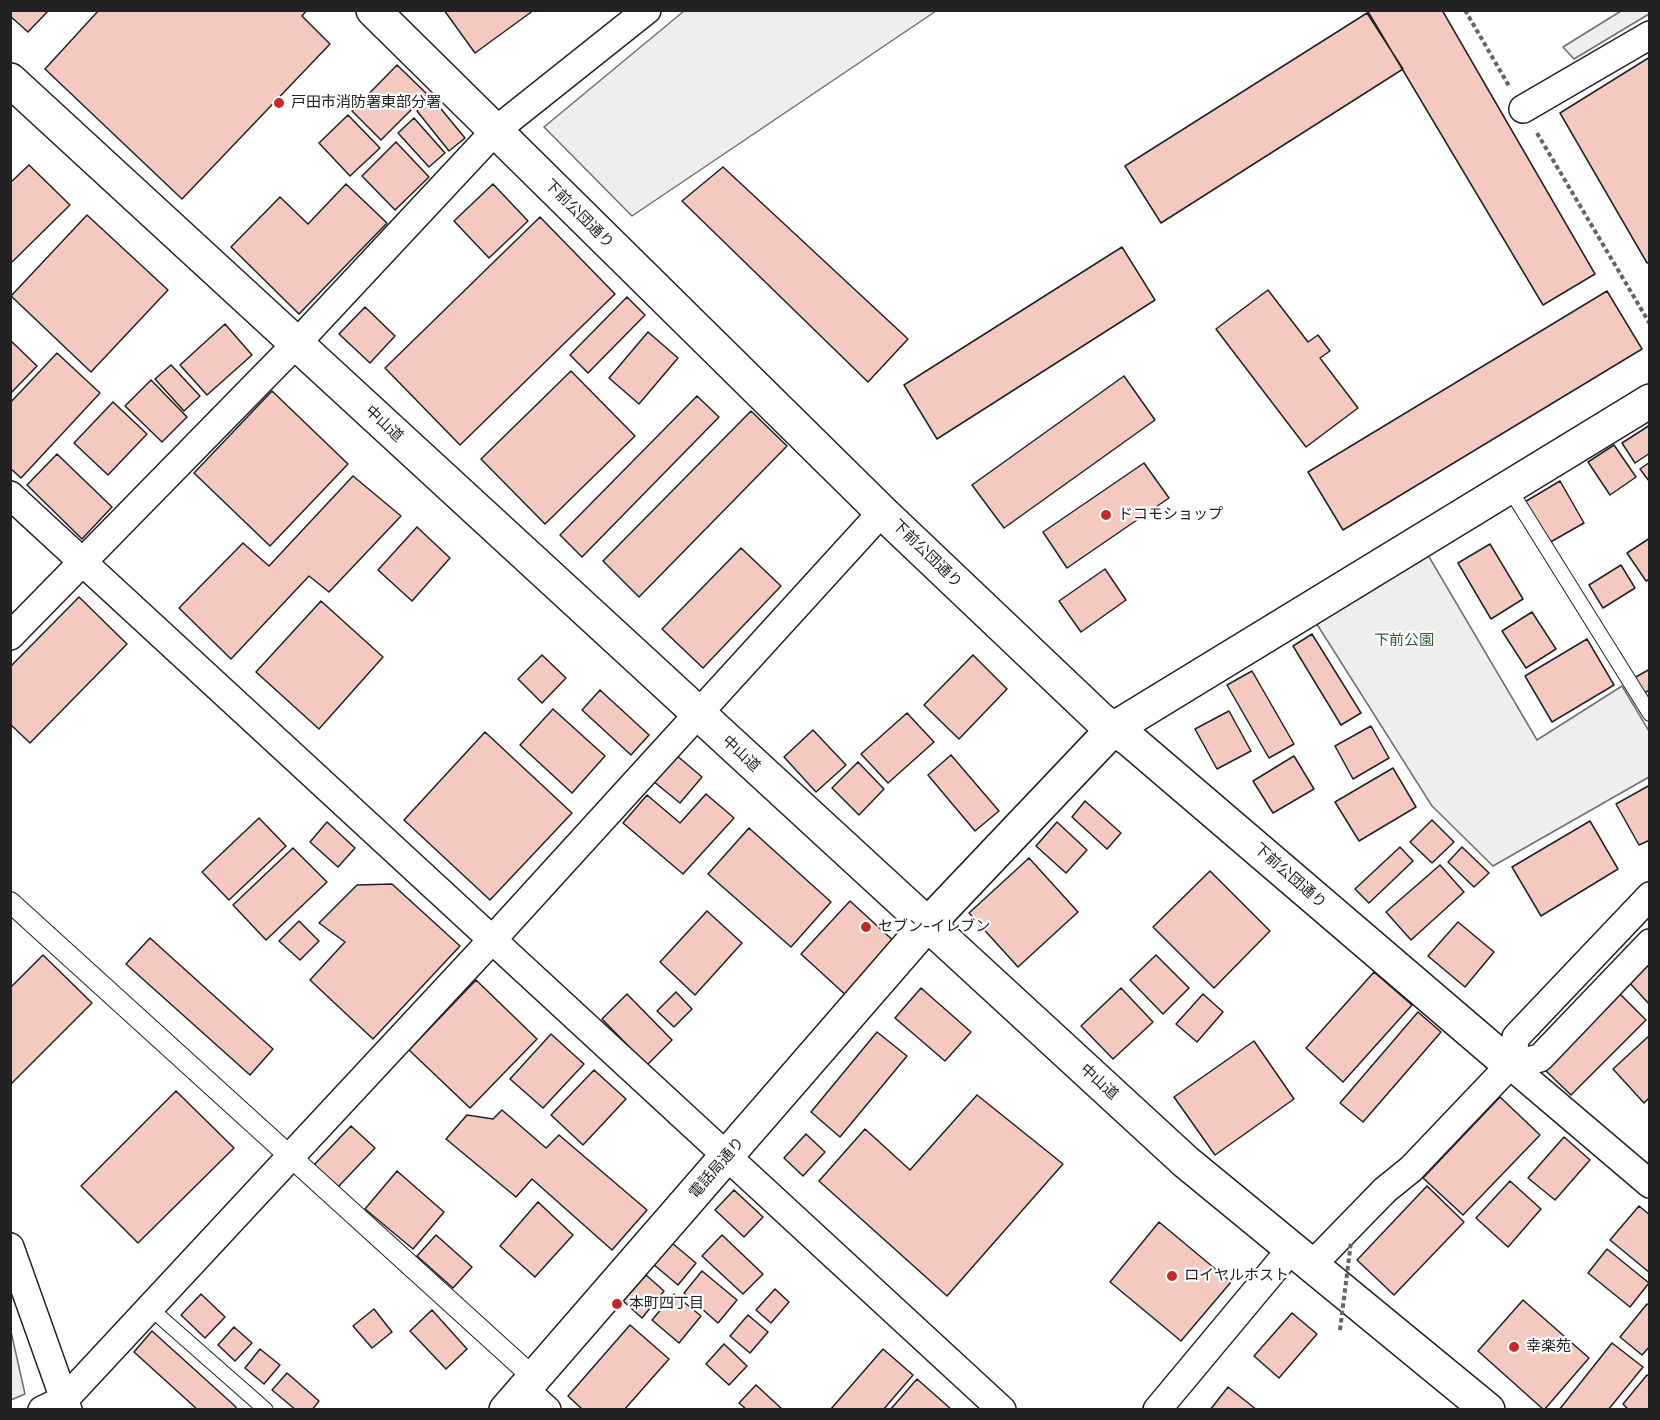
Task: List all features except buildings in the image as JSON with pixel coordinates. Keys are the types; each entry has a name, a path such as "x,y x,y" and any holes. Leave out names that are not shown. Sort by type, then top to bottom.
{"main road":[{"name":"下前公団通り","path":"373,10 882,512 1101,720 1129,739 1510,1065"},
{"name":"中山道","path":"10,80 1186,1162 1488,1410"},
{"name":"電話局通り","path":"527,1396 727,1156 927,925 1113,729 1650,401"}],"street":[{"path":"10,636 297,343 495,131 647,10"},
{"path":"1523,109 1650,35"},
{"path":"10,495 1002,1410"},
{"path":"58,1406 492,940 882,512"},
{"path":"1157,1410 1302,1257 1411,1169 1510,1065 1516,1036 1650,896"},
{"path":"10,902 290,1158 527,1396"},
{"path":"1510,1065 1540,1058 1650,943"},
{"path":"1510,1065 1650,1184"},
{"path":"10,1247 58,1406"}],"lane":[{"path":"1508,486 1650,714"},
{"path":"150,1308 266,1410"}],"path":[{"path":"1465,10 1650,324"},
{"path":"1341,1330 1350,1242"}],"green space":[{"path":"684,11 936,11 632,216 544,127"},
{"path":"1621,11 1649,11 1649,14 1574,59 1563,47"},
{"name":"下前公園","path":"1425,550 1537,740 1622,686 1649,731 1649,777 1493,866 1432,806 1313,618"},
{"path":"10,1327 25,1394 11,1400 10,1400"}],"place":[{"name":"戸田市消防署東部分署","path":"279,103"},
{"name":"ドコモショップ","path":"1106,515"},
{"name":"セブン-イレブン","path":"866,927"},
{"name":"ロイヤルホスト","path":"1172,1276"},
{"name":"本町四丁目","path":"617,1304"},
{"name":"幸楽苑","path":"1514,1347"}]}
